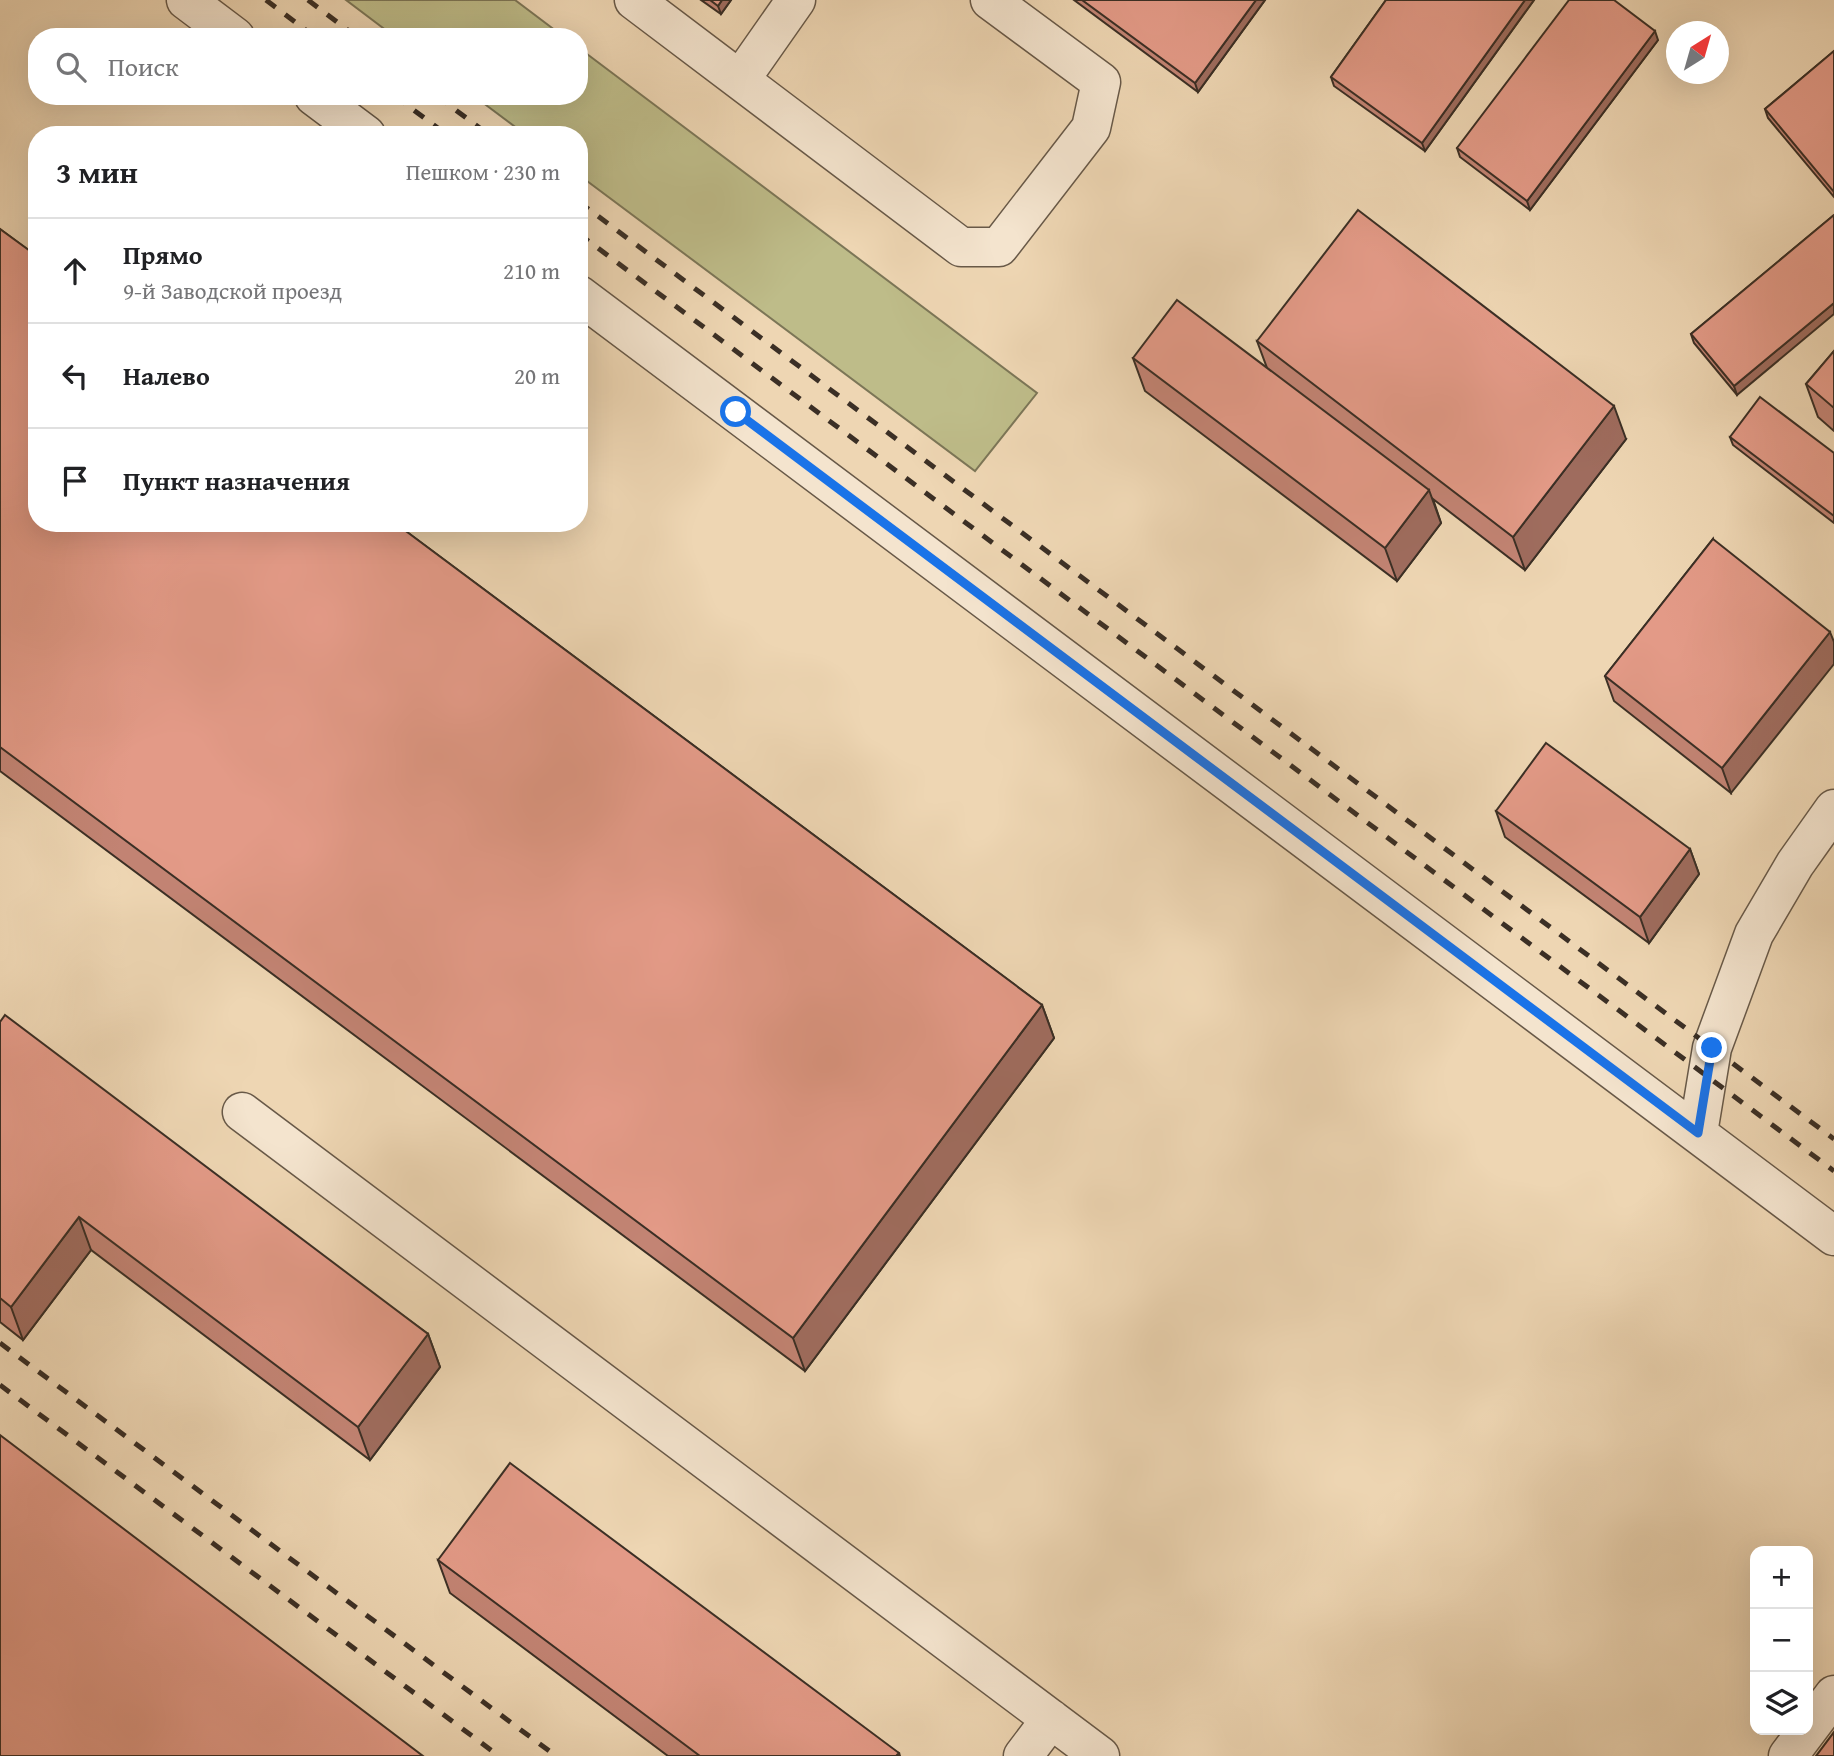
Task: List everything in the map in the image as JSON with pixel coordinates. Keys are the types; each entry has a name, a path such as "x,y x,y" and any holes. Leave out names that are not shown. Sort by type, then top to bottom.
{"lane":[{"path":"186,0 223,28"},
{"path":"634,0 961,247 999,247 1091,128 1101,82 990,0"},
{"path":"740,80 796,0"},
{"path":"326,105 354,126"},
{"path":"588,302 1834,1237"},
{"path":"1698,1133 1712,1048 1754,934 1795,864 1834,809"},
{"path":"242,1112 1100,1756"},
{"path":"1788,1756 1834,1696"},
{"path":"1023,1756 1051,1719"}],"shaded area":[{"path":"346,0 515,0 552,28 383,28"},
{"path":"588,55 1037,393 975,471 588,182 588,126 514,126 486,105 588,105"}],"building":[{"path":"710,0 722,0 718,6"},
{"path":"1082,0 1256,0 1195,83"},
{"path":"1386,0 1525,0 1422,143 1331,77"},
{"path":"1569,0 1614,0 1655,31 1527,201 1457,148"},
{"path":"1834,51 1834,192 1765,109"},
{"path":"1358,210 1614,406 1513,537 1257,341"},
{"path":"1834,215 1834,303 1734,386 1691,334"},
{"path":"0,229 28,249 28,532 407,532 1042,1005 793,1338 0,747"},
{"path":"1177,300 1429,490 1385,548 1133,358"},
{"path":"1834,351 1834,408 1806,384"},
{"path":"1760,397 1834,453 1834,516 1730,437"},
{"path":"1713,539 1830,632 1722,768 1605,676"},
{"path":"1546,743 1690,849 1640,917 1496,811"},
{"path":"5,1015 428,1334 358,1427 79,1217 11,1307 0,1298 0,1022"},
{"path":"0,1435 423,1756 0,1756"},
{"path":"510,1463 899,1753 896,1756 700,1756 438,1560"},
{"path":"1834,1732 1834,1756 1816,1756"}],"railway":[{"path":"266,0 303,28"},
{"path":"308,0 345,28"},
{"path":"407,105 435,126"},
{"path":"449,105 477,126"},
{"path":"588,209 1834,1139"},
{"path":"588,241 1834,1171"},
{"path":"0,1343 556,1756"},
{"path":"0,1385 499,1756"}],"route":[{"path":"736,412 1698,1133 1712,1048"}]}
